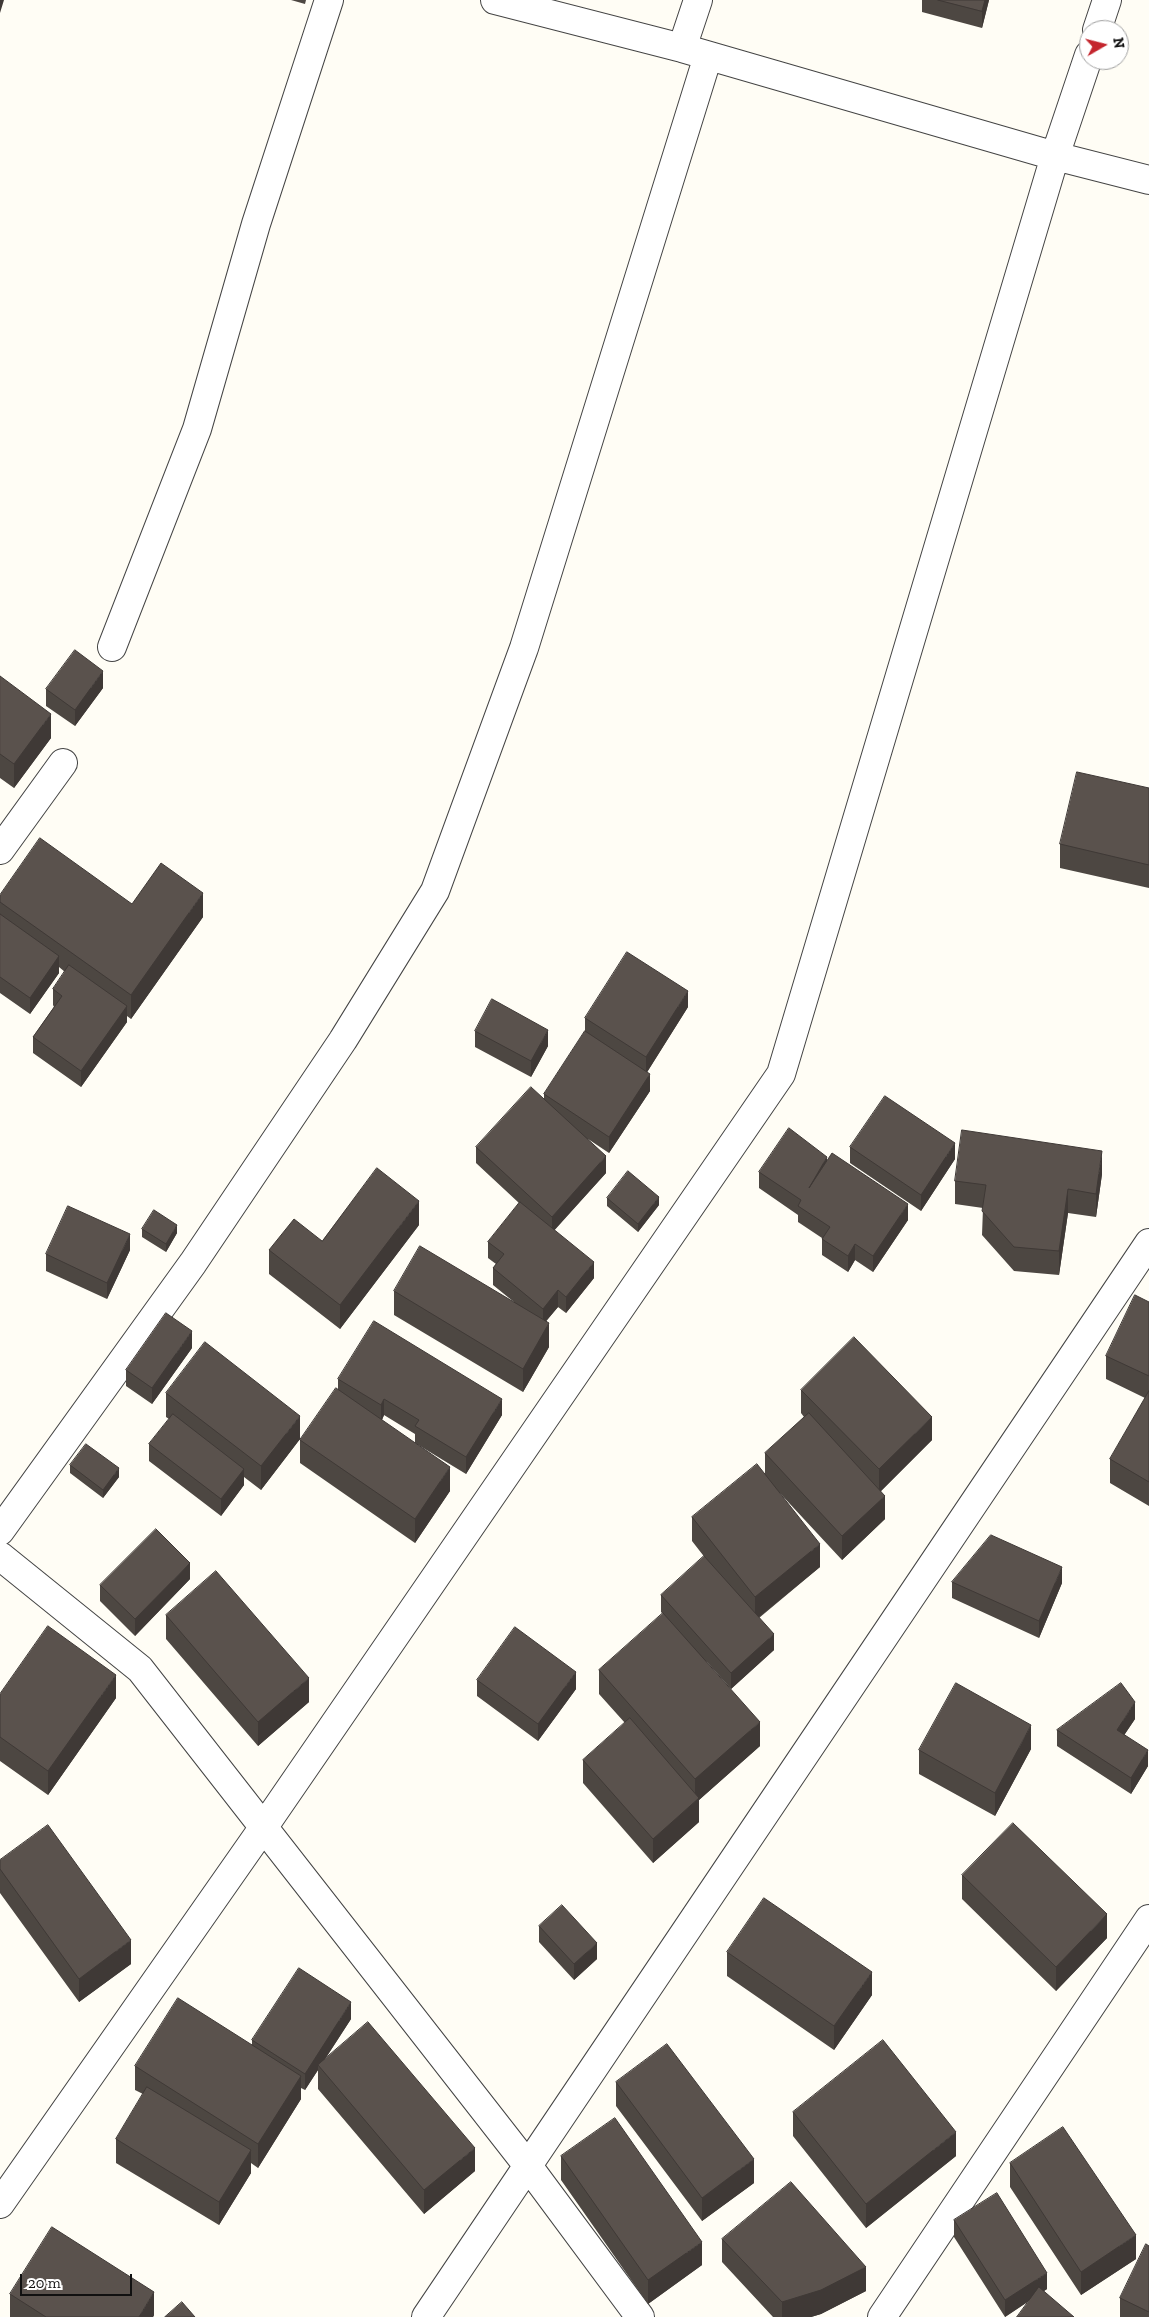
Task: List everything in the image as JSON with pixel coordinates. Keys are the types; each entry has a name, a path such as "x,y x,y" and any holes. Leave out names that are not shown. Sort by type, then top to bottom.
{"street":[{"path":"112,648 197,429 256,224 329,0"},
{"path":"495,0 682,48 1055,156 1149,180"},
{"path":"682,48 698,0"},
{"path":"1101,20 1108,0"},
{"path":"0,1531 193,1263 343,1040 435,891 524,648 708,56"},
{"path":"0,2204 263,1828 781,1074 1055,156 1084,70"},
{"path":"0,850 63,763"},
{"path":"426,2317 1149,1242"},
{"path":"0,1556 140,1669 528,2166 640,2317"},
{"path":"882,2317 1149,1919"}],"building":[{"path":"938,0 985,0 982,11"},
{"path":"75,650 103,671 75,710 46,689"},
{"path":"0,676 51,714 14,764 0,754"},
{"path":"1077,772 1149,788 1149,865 1060,844"},
{"path":"40,838 132,904 161,863 203,893 131,995 0,902 0,895"},
{"path":"0,914 59,956 30,998 0,977"},
{"path":"627,952 688,991 646,1057 585,1018"},
{"path":"69,965 127,1006 81,1071 33,1037 62,996 53,989"},
{"path":"492,999 548,1030 531,1061 475,1031"},
{"path":"585,1031 650,1074 609,1137 544,1094"},
{"path":"531,1087 606,1156 552,1217 476,1147"},
{"path":"885,1096 955,1143 921,1195 850,1147"},
{"path":"789,1128 827,1157 809,1188 832,1153 908,1204 873,1256 855,1244 848,1256 822,1239 830,1227 798,1206 801,1200 759,1172"},
{"path":"962,1130 1102,1151 1096,1194 1068,1189 1059,1251 1014,1247 982,1211 986,1185 955,1181"},
{"path":"377,1168 419,1201 340,1305 269,1250 294,1219 322,1241"},
{"path":"628,1171 659,1197 638,1224 607,1198"},
{"path":"520,1202 594,1262 566,1297 558,1290 543,1309 493,1268 504,1254 488,1242"},
{"path":"68,1206 130,1234 107,1283 46,1254"},
{"path":"154,1210 177,1225 166,1244 142,1229"},
{"path":"420,1246 549,1323 523,1369 394,1291"},
{"path":"1135,1295 1149,1302 1149,1376 1106,1356"},
{"path":"166,1313 192,1331 152,1388 126,1370"},
{"path":"374,1321 502,1399 466,1457 415,1426 419,1420 384,1399 381,1405 338,1379"},
{"path":"854,1337 932,1417 879,1469 801,1390"},
{"path":"205,1342 300,1416 261,1466 166,1393"},
{"path":"336,1388 450,1467 415,1519 300,1440"},
{"path":"1149,1391 1149,1482 1110,1459"},
{"path":"809,1413 885,1496 842,1536 765,1453"},
{"path":"173,1414 244,1469 221,1499 149,1444"},
{"path":"86,1444 119,1468 103,1490 70,1465"},
{"path":"757,1464 820,1544 755,1597 692,1517"},
{"path":"156,1529 190,1563 135,1619 100,1585"},
{"path":"991,1535 1062,1567 1039,1621 952,1582"},
{"path":"704,1556 774,1634 731,1673 661,1595"},
{"path":"216,1571 309,1678 258,1722 166,1615"},
{"path":"663,1613 760,1722 695,1779 599,1670"},
{"path":"48,1626 116,1675 48,1771 0,1737 0,1694"},
{"path":"515,1627 576,1672 538,1724 477,1680"},
{"path":"956,1683 1031,1725 995,1793 919,1750"},
{"path":"1121,1683 1135,1702 1117,1730 1148,1750 1131,1778 1057,1730"},
{"path":"630,1718 699,1798 653,1839 583,1760"},
{"path":"1013,1823 1107,1914 1056,1967 962,1875"},
{"path":"48,1825 131,1940 79,1979 0,1869 0,1860"},
{"path":"764,1898 872,1972 834,2026 727,1952"},
{"path":"562,1905 597,1943 574,1964 539,1926"},
{"path":"299,1968 351,2002 305,2074 252,2040"},
{"path":"178,1998 301,2076 258,2144 135,2066"},
{"path":"368,2022 475,2148 424,2190 318,2065"},
{"path":"883,2040 956,2132 866,2204 793,2112"},
{"path":"667,2044 754,2159 702,2198 616,2082"},
{"path":"147,2087 251,2150 219,2202 116,2139"},
{"path":"615,2118 702,2242 648,2280 561,2156"},
{"path":"1063,2127 1136,2235 1081,2272 1010,2163"},
{"path":"791,2182 866,2267 821,2290 782,2302 722,2239"},
{"path":"997,2193 1047,2273 1005,2300 954,2220"},
{"path":"52,2227 154,2292 139,2317 46,2317 10,2294"},
{"path":"1146,2244 1149,2246 1149,2312 1120,2298"},
{"path":"1039,2287 1074,2317 1017,2317"},
{"path":"182,2302 195,2317 165,2317"}]}
